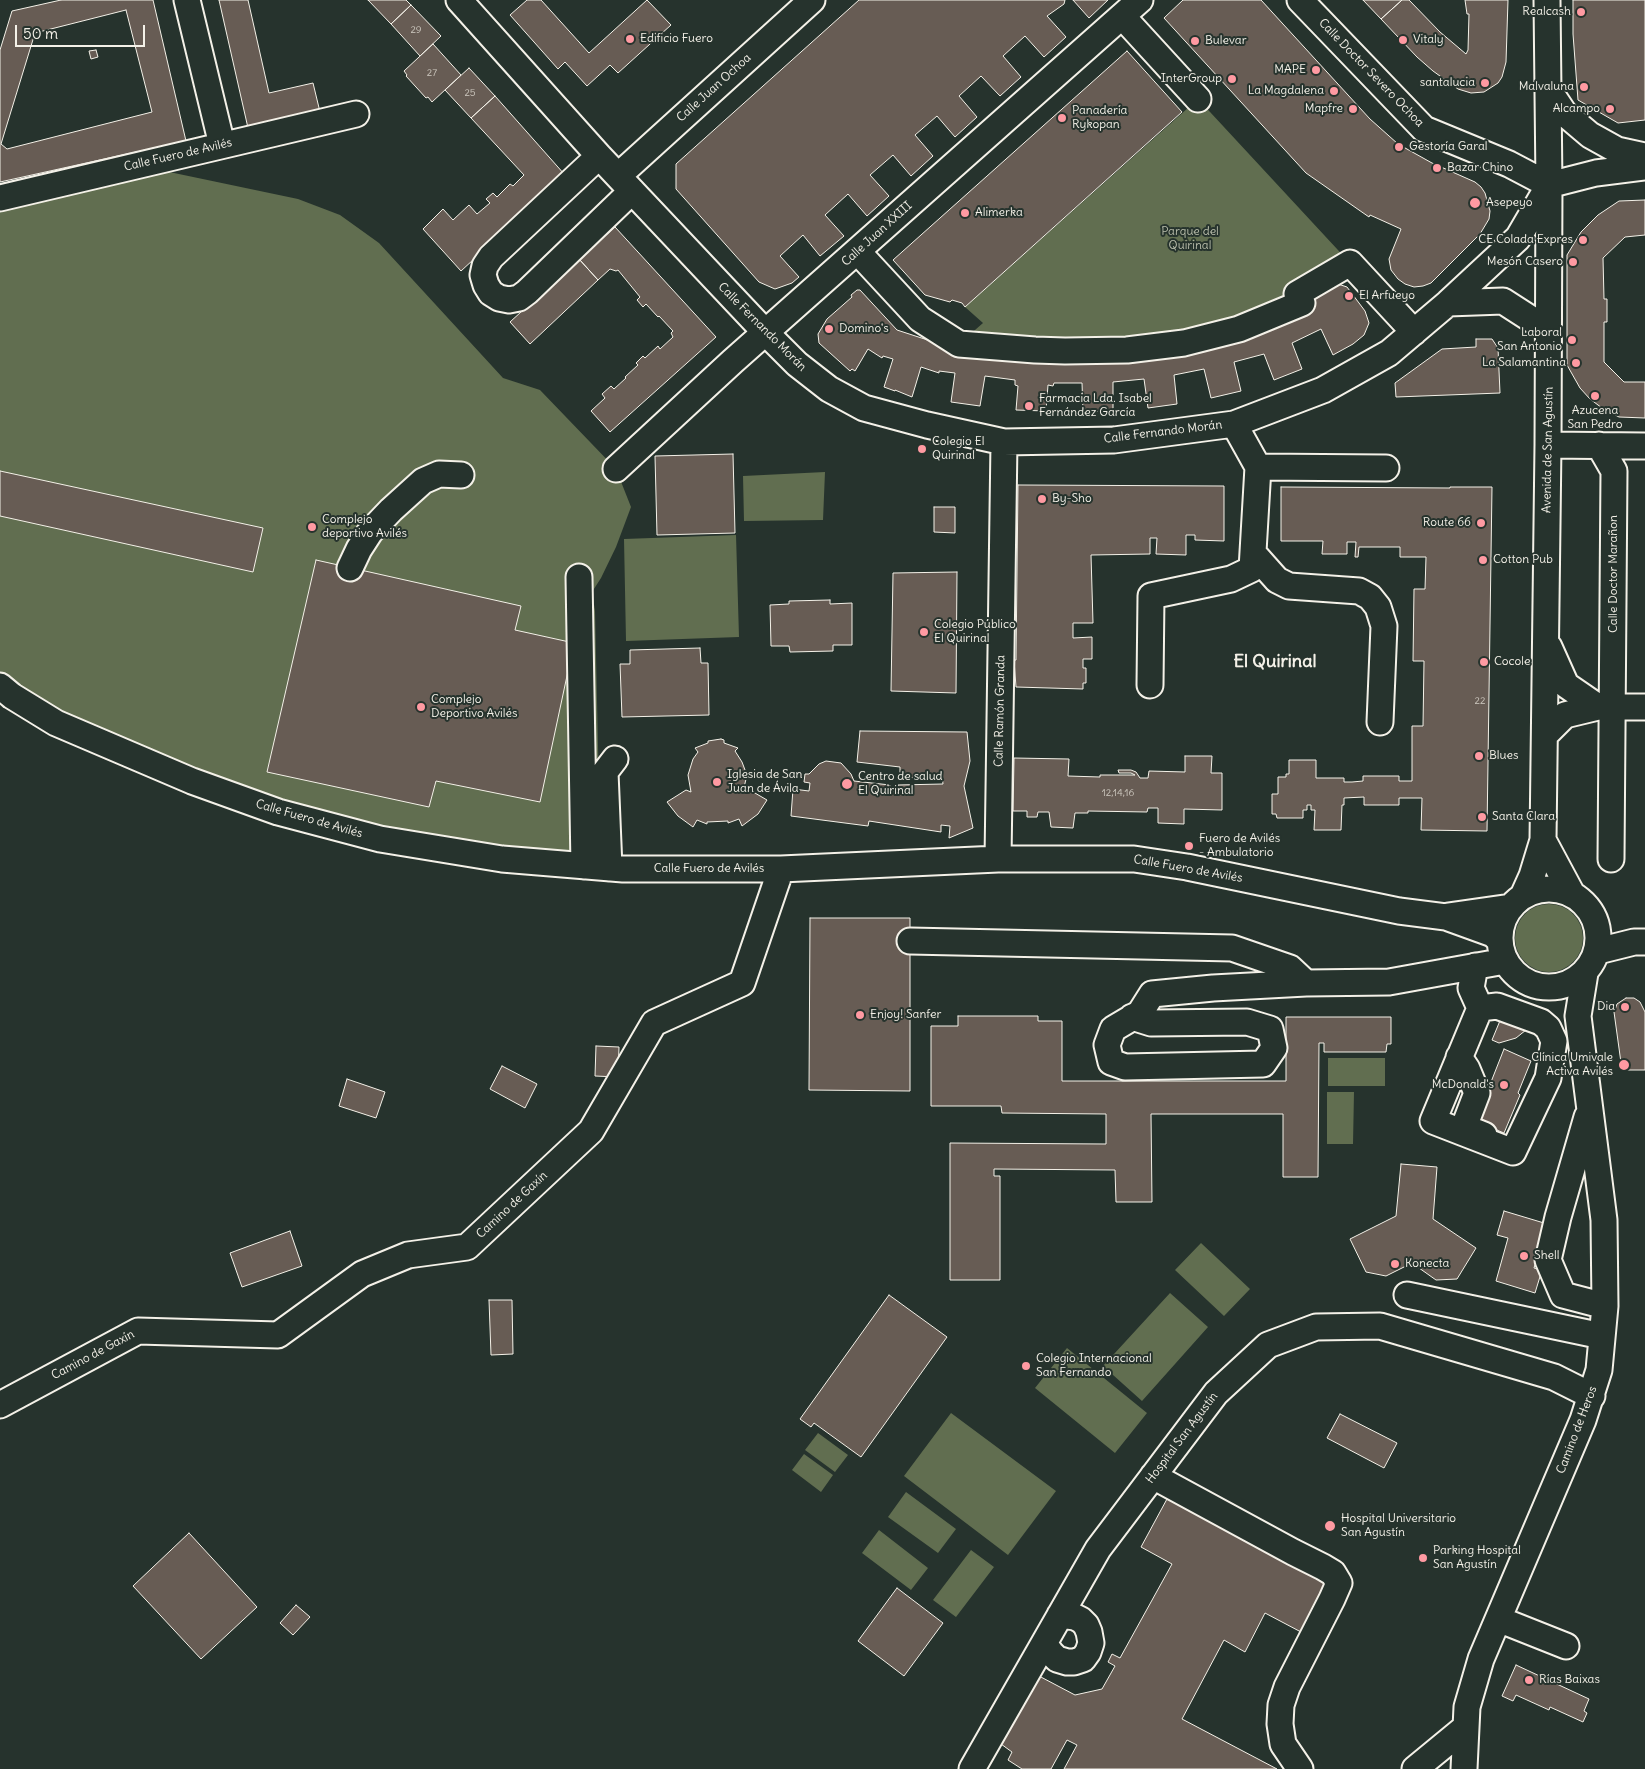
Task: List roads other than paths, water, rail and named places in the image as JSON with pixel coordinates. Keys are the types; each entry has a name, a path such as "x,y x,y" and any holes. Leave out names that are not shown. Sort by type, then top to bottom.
{"street":[{"path":"187,0 222,145"},
{"name":"Calle Fernando Morán","path":"458,0 598,156 797,364 829,389 864,408 927,425 1004,442 1114,440 1234,424 1323,390 1389,353 1448,302 1518,238 1549,185"},
{"name":"Calle Juan Ochoa","path":"598,156 491,257 485,266 484,276 486,285 491,293 499,298 509,300 519,298 527,292 625,184 812,0"},
{"name":"Calle Doctor Severo Ochoa","path":"1300,0 1424,129 1508,164 1549,185"},
{"name":"Avenida de San Agustín","path":"1517,902 1532,876 1543,840 1548,445 1549,185 1547,0"},
{"path":"1131,8 1198,98"},
{"name":"Calle Juan XXIII","path":"616,469 1131,8"},
{"path":"1548,89 1564,113 1590,135 1617,150 1645,156"},
{"name":"Calle Fuero de Avilés","path":"0,198 356,114"},
{"path":"1549,185 1596,173 1645,167"},
{"path":"857,252 920,319 960,344 1065,351 1127,350 1184,343 1239,329 1302,303 1297,294 1350,263 1414,332"},
{"path":"1448,302 1503,301 1548,330"},
{"name":"Calle Fernando Morán","path":"1234,424 1258,467"},
{"name":"Calle Ramón Granda","path":"998,859 1004,442"},
{"path":"1548,445 1645,446"},
{"name":"Calle Doctor Marañon","path":"1599,445 1614,471 1614,585 1605,707 1611,859"},
{"path":"1150,685 1151,596 1231,579 1252,569 1258,467 1386,468"},
{"path":"350,568 370,532 423,481 439,474 461,475"},
{"path":"1253,553 1277,580 1289,586 1359,591 1370,597 1378,607 1384,626 1380,722"},
{"path":"579,578 584,866"},
{"path":"1545,638 1566,685 1605,707"},
{"name":"Calle Fuero de Avilés","path":"0,686 12,696 56,723 192,781 278,812 380,838 502,859 609,868 781,869 998,859 1134,859 1187,867 1399,911 1446,917 1493,934 1502,951"},
{"path":"1545,735 1565,715 1605,707 1645,707"},
{"path":"609,868 605,772 615,759"},
{"path":"1543,840 1572,894"},
{"name":"Camino de Gaxín","path":"0,1405 138,1331 278,1335 362,1274 408,1255 467,1247 592,1132 654,1023 742,983 781,869"},
{"path":"1544,889 1560,890 1572,894 1580,899 1591,911 1598,926 1598,951 1593,962 1585,973 1570,984 1553,988 1535,986 1522,980 1513,972 1502,951 1501,928 1506,914 1517,902 1544,889"},
{"name":"Calle Fuero de Avilés","path":"1446,917 1517,902"},
{"path":"1598,926 1640,942"},
{"path":"910,940 1232,948 1290,968 1306,983"},
{"path":"1598,951 1640,942"},
{"path":"1132,1018 1151,1023 1247,1022 1270,1029 1274,1048 1262,1064 1125,1066 1112,1062 1107,1044 1113,1030 1132,1018 1140,1013 1152,994 1306,983 1389,982 1475,966 1502,951"},
{"path":"1475,966 1471,988 1480,1008 1433,1121 1513,1152 1547,1081 1554,1041 1548,1028 1541,1022 1497,1006 1480,1008"},
{"name":"Camino de Heros","path":"1464,1769 1467,1707 1481,1658 1592,1396 1599,1370 1605,1306 1604,1220 1578,1016 1585,973"},
{"path":"1553,988 1578,1016"},
{"path":"1162,993 1172,1023"},
{"path":"1547,1081 1586,1075"},
{"path":"1590,1106 1558,1217 1548,1260 1563,1294 1605,1306"},
{"path":"1407,1295 1602,1336"},
{"name":"Hospital San Agustín","path":"972,1769 1098,1549 1216,1393 1268,1345 1316,1327 1380,1326 1554,1376 1592,1396"},
{"name":"Hospital San Agustín","path":"1554,1376 1599,1370"},
{"path":"1153,1476 1333,1573 1338,1583 1332,1599 1287,1687 1282,1705 1280,1724 1283,1744 1300,1769"},
{"path":"1044,1644 1057,1659 1067,1662 1074,1662 1083,1658 1088,1652 1091,1642 1086,1625 1075,1617 1060,1615"},
{"path":"1498,1619 1566,1646"},
{"path":"1416,1769 1466,1727"}],"place":[{"name":"Realcash","path":"1581,12"},
{"name":"Edificio Fuero","path":"630,39"},
{"name":"Vitaly","path":"1403,40"},
{"name":"Bulevar","path":"1195,41"},
{"name":"MAPE","path":"1316,70"},
{"name":"InterGroup","path":"1232,79"},
{"name":"santalucia","path":"1485,83"},
{"name":"Malvaluna","path":"1584,87"},
{"name":"La Magdalena","path":"1334,91"},
{"name":"Mapfre","path":"1353,109"},
{"name":"Alcampo","path":"1610,109"},
{"name":"Panadería Rykopan","path":"1062,118"},
{"name":"Gestoría Garal","path":"1399,147"},
{"name":"Bazar Chino","path":"1437,168"},
{"name":"Asepeyo","path":"1475,203"},
{"name":"Alimerka","path":"965,213"},
{"name":"CE Colada Expres","path":"1583,240"},
{"name":"Mesón Casero","path":"1573,262"},
{"name":"El Arfueyo","path":"1349,296"},
{"name":"Domino's","path":"829,329"},
{"name":"Laboral San Antonio","path":"1572,340"},
{"name":"La Salamantina","path":"1576,363"},
{"name":"Azucena San Pedro","path":"1595,396"},
{"name":"Farmacia Lda. Isabel Fernández García","path":"1029,406"},
{"name":"Colegio El Quirinal","path":"922,449"},
{"name":"By-Sho","path":"1042,499"},
{"name":"Route 66","path":"1481,523"},
{"name":"Complejo deportivo Avilés","path":"312,527"},
{"name":"Cotton Pub","path":"1483,560"},
{"name":"Colegio Público El Quirinal","path":"924,632"},
{"name":"Cocole","path":"1484,662"},
{"name":"Complejo Deportivo Avilés","path":"421,707"},
{"name":"Blues","path":"1479,756"},
{"name":"Iglesia de San Juan de Ávila","path":"717,782"},
{"name":"Centro de salud El Quirinal","path":"847,784"},
{"name":"Santa Clara","path":"1482,817"},
{"name":"Fuero de Avilés - Ambulatorio","path":"1189,846"},
{"name":"Dia","path":"1625,1007"},
{"name":"Enjoy! Sanfer","path":"860,1015"},
{"name":"Clínica Umivale Activa Avilés","path":"1624,1065"},
{"name":"McDonald's","path":"1504,1085"},
{"name":"Shell","path":"1524,1256"},
{"name":"Konecta","path":"1395,1264"},
{"name":"Colegio Internacional San Fernando","path":"1026,1366"},
{"name":"Hospital Universitario San Agustín","path":"1330,1526"},
{"name":"Parking Hospital San Agustín","path":"1423,1558"},
{"name":"Rías Baixas","path":"1529,1680"}],"district":[{"name":"El Quirinal","path":"1275,662"}],"park label":[{"name":"Parque del Quirinal","path":"1190,239"}]}
